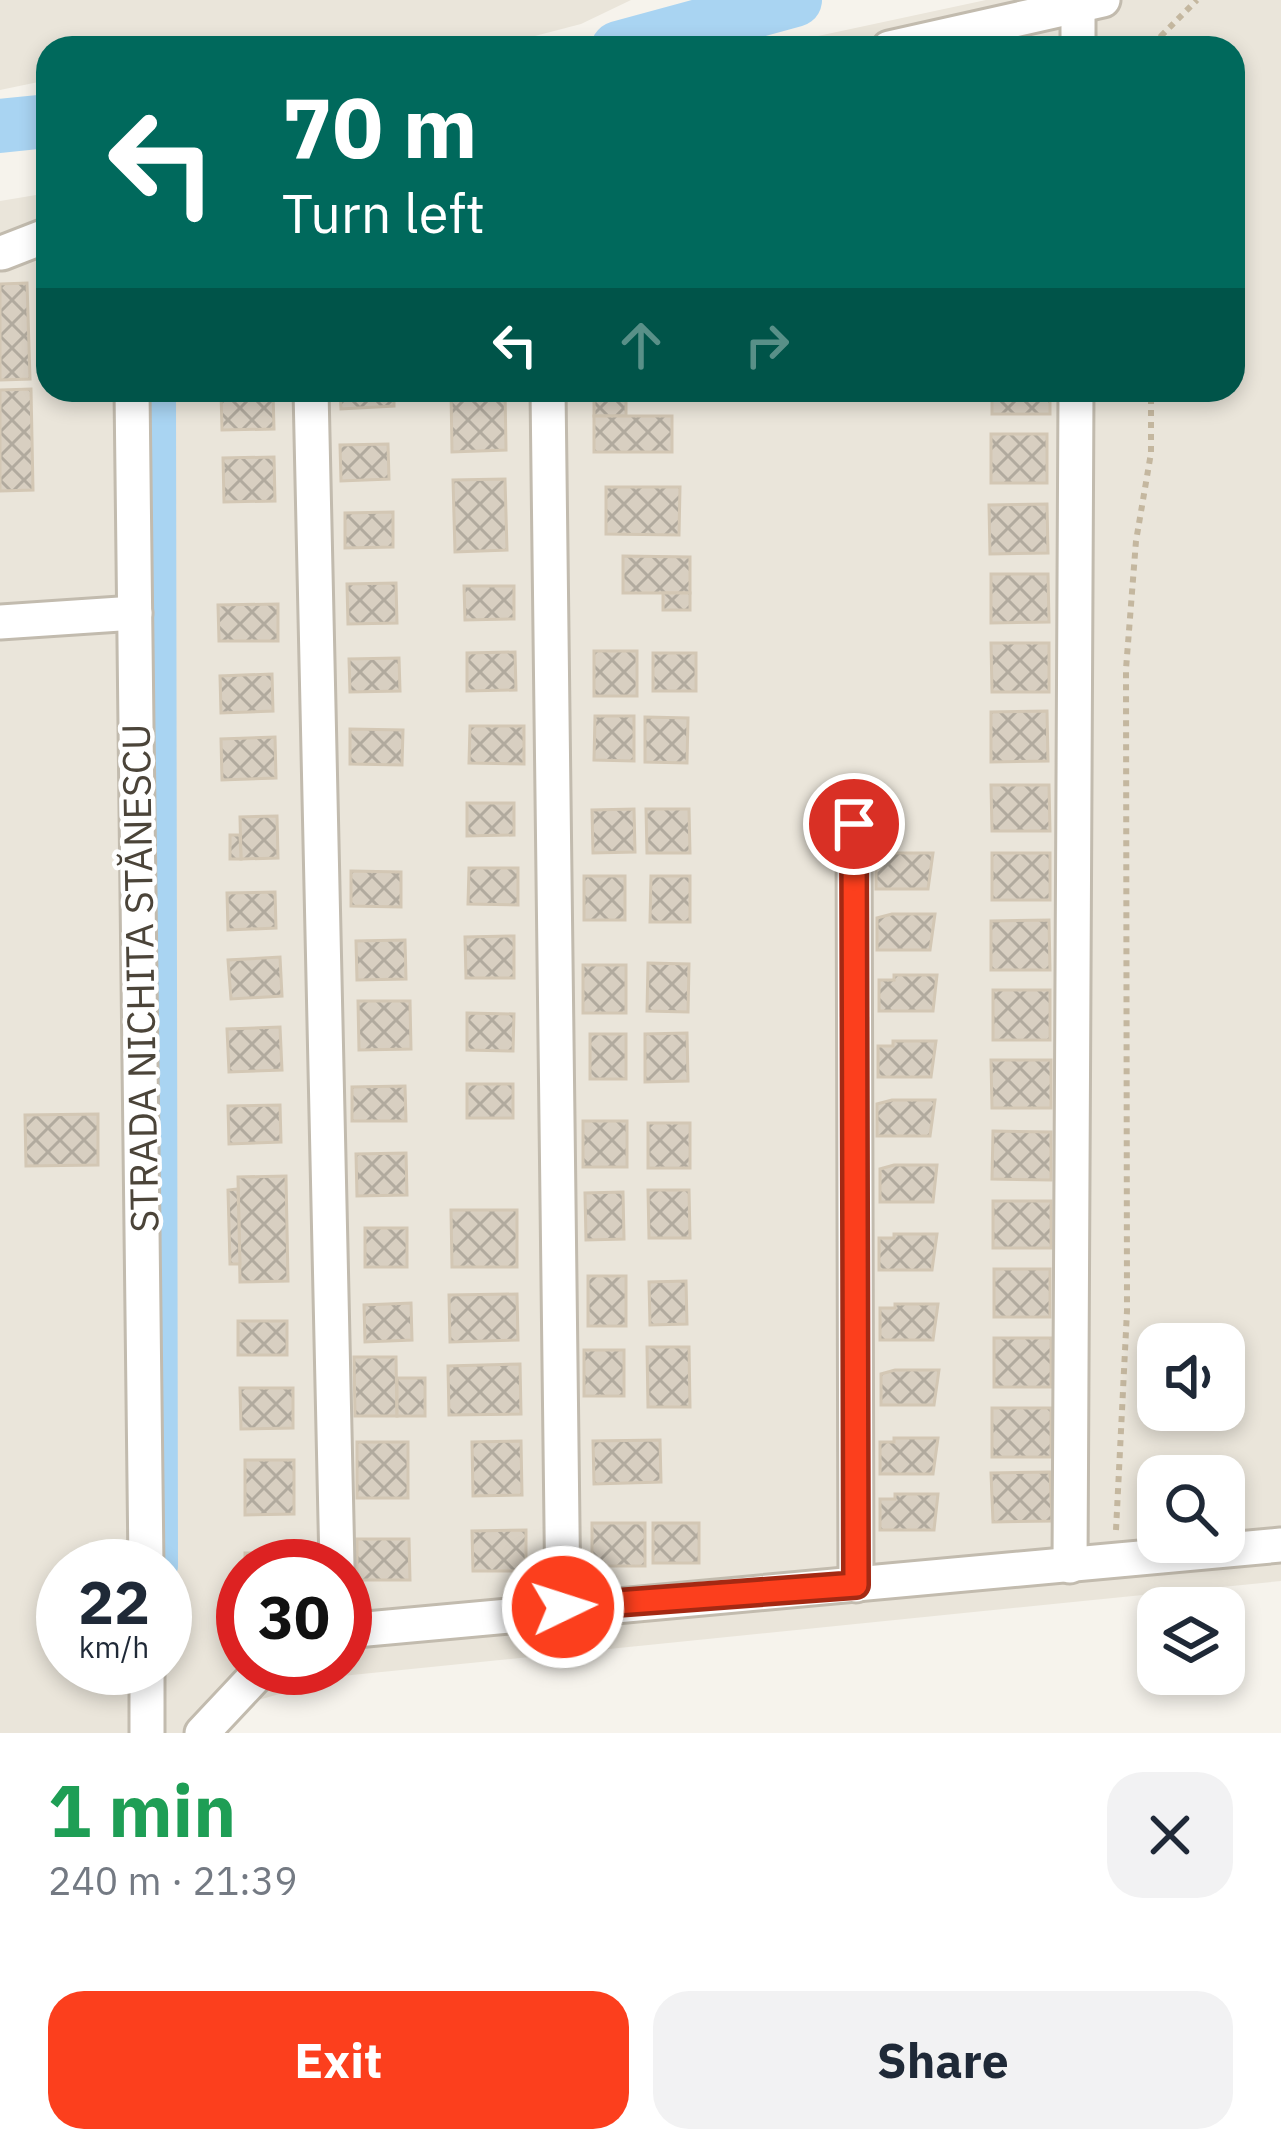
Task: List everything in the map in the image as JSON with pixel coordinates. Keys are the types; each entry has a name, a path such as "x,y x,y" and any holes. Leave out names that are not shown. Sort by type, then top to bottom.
{"street":[{"path":"941,36 1090,2 1081,36"},
{"path":"1,254 36,240"},
{"path":"1,254 36,255"},
{"name":"STRADA NICHITA STĂNESCU","path":"132,402 146,1539"},
{"path":"311,402 336,1539"},
{"path":"548,402 563,1607"},
{"path":"1070,1566 1076,402"},
{"path":"0,622 135,613"},
{"path":"854,824 856,1585"},
{"path":"372,1628 1281,1545"},
{"path":"146,1695 147,1733"},
{"path":"202,1733 238,1695"}],"path":[{"path":"1161,36 1197,0"},
{"path":"1115,1562 1127,1311 1126,669 1136,541 1151,453 1151,402"}],"shaded area":[{"path":"0,0 631,0 581,24 535,36 36,36 36,82 0,90"},
{"path":"986,0 1281,0 1281,1581 1137,1587 1137,1596 372,1673 372,1539 216,1539 216,1695 276,1695 220,1711 220,1733 0,1733 0,201 36,195 36,402 1245,402 1245,36 818,36"}],"building":[{"path":"27,283 30,379 0,380 0,284"},
{"path":"31,389 33,490 0,491 0,390"},
{"path":"221,402 273,402 274,429 222,430"},
{"path":"341,402 394,402 394,406 341,409"},
{"path":"451,402 505,402 506,450 452,452"},
{"path":"594,402 626,402 626,416 594,416"},
{"path":"992,402 1050,402 1050,414 992,414"},
{"path":"594,416 672,416 672,452 594,452"},
{"path":"991,434 1047,434 1047,483 991,483"},
{"path":"388,444 389,479 341,481 340,445"},
{"path":"274,457 275,501 224,502 223,458"},
{"path":"505,479 507,550 455,552 453,480"},
{"path":"606,487 680,487 679,535 606,534"},
{"path":"1047,504 1048,553 990,554 989,505"},
{"path":"393,512 393,547 345,548 345,513"},
{"path":"623,556 690,557 690,593 623,593"},
{"path":"991,574 1048,574 1049,622 991,623"},
{"path":"396,583 397,623 348,624 347,584"},
{"path":"464,586 514,586 514,619 465,620"},
{"path":"663,593 690,593 690,610 663,610"},
{"path":"278,604 278,641 219,641 218,605"},
{"path":"991,643 1049,643 1049,692 992,692"},
{"path":"594,651 637,651 637,696 594,696"},
{"path":"515,652 516,690 467,691 467,653"},
{"path":"653,653 696,653 696,691 653,691"},
{"path":"399,658 400,691 350,692 349,659"},
{"path":"272,674 273,711 221,713 220,676"},
{"path":"1047,711 1048,761 991,762 991,712"},
{"path":"595,716 634,716 634,761 594,760"},
{"path":"645,717 688,718 687,763 645,762"},
{"path":"470,726 524,726 524,764 469,763"},
{"path":"350,729 403,730 402,765 350,764"},
{"path":"275,737 276,778 222,780 221,739"},
{"path":"991,785 1049,785 1050,831 992,831"},
{"path":"467,803 514,803 514,835 467,836"},
{"path":"634,809 635,852 593,853 592,810"},
{"path":"646,809 689,809 690,853 647,853"},
{"path":"277,816 278,858 241,859 240,817"},
{"path":"230,835 240,835 241,859 230,859"},
{"path":"890,853 933,853 928,889 876,889 876,857 890,857"},
{"path":"992,853 1050,853 1050,900 992,900"},
{"path":"469,868 518,868 518,905 468,904"},
{"path":"351,871 401,872 401,907 351,906"},
{"path":"584,876 625,876 625,920 584,920"},
{"path":"651,876 690,876 690,922 650,922"},
{"path":"275,892 276,928 228,930 227,893"},
{"path":"935,914 930,950 877,950 877,918"},
{"path":"1049,920 1050,970 991,970 991,921"},
{"path":"514,936 514,978 466,978 465,937"},
{"path":"405,940 406,979 357,980 356,941"},
{"path":"280,957 282,996 231,999 228,960"},
{"path":"648,963 689,964 688,1012 647,1011"},
{"path":"583,965 626,965 626,1013 583,1013"},
{"path":"894,975 937,975 933,1011 879,1011 879,980 894,980"},
{"path":"993,990 1050,990 1050,1040 993,1040"},
{"path":"358,1001 410,1001 411,1049 359,1050"},
{"path":"467,1013 514,1014 513,1051 467,1050"},
{"path":"280,1027 282,1070 229,1072 227,1029"},
{"path":"687,1033 688,1081 645,1082 645,1034"},
{"path":"590,1034 626,1034 626,1079 590,1079"},
{"path":"893,1041 936,1041 931,1077 878,1077 878,1046 893,1046"},
{"path":"991,1060 1051,1060 1051,1108 992,1108"},
{"path":"467,1084 513,1084 513,1118 467,1118"},
{"path":"405,1086 406,1121 352,1121 352,1087"},
{"path":"935,1100 930,1136 877,1136 877,1104"},
{"path":"280,1105 281,1142 229,1144 228,1106"},
{"path":"98,1114 98,1165 26,1166 25,1115"},
{"path":"583,1121 627,1121 627,1167 583,1167"},
{"path":"648,1123 690,1123 690,1168 648,1168"},
{"path":"993,1131 1051,1132 1051,1180 992,1179"},
{"path":"406,1153 407,1195 357,1196 356,1154"},
{"path":"937,1165 933,1202 880,1202 880,1169"},
{"path":"286,1176 288,1281 240,1282 238,1177"},
{"path":"238,1189 240,1264 230,1264 228,1190"},
{"path":"648,1190 689,1190 690,1238 649,1238"},
{"path":"623,1192 624,1239 586,1240 585,1193"},
{"path":"993,1201 1051,1201 1051,1248 993,1248"},
{"path":"451,1210 517,1210 517,1267 452,1267"},
{"path":"365,1228 407,1228 407,1267 365,1267"},
{"path":"894,1234 937,1234 932,1270 879,1270 879,1238 894,1238"},
{"path":"994,1269 1050,1269 1050,1317 994,1317"},
{"path":"588,1276 626,1276 626,1326 588,1326"},
{"path":"686,1281 687,1324 650,1325 649,1282"},
{"path":"517,1294 518,1340 450,1342 449,1295"},
{"path":"411,1303 412,1340 365,1342 364,1305"},
{"path":"895,1304 938,1304 933,1340 880,1340 880,1308 895,1308"},
{"path":"238,1321 287,1321 287,1355 238,1355"},
{"path":"994,1338 1051,1338 1051,1387 994,1387"},
{"path":"647,1347 689,1347 690,1407 648,1407"},
{"path":"584,1350 624,1350 624,1396 584,1396"},
{"path":"354,1357 396,1357 397,1416 355,1416"},
{"path":"520,1364 521,1414 449,1415 448,1366"},
{"path":"939,1370 934,1405 881,1405 881,1374"},
{"path":"397,1378 425,1378 425,1416 397,1416"},
{"path":"240,1388 293,1388 293,1428 241,1429"},
{"path":"992,1408 1051,1408 1051,1457 992,1457"},
{"path":"894,1438 938,1438 933,1474 880,1474 880,1442 894,1442"},
{"path":"660,1440 661,1482 594,1484 593,1441"},
{"path":"521,1441 522,1495 473,1496 472,1442"},
{"path":"357,1442 408,1442 408,1498 357,1498"},
{"path":"245,1460 294,1460 294,1514 245,1515"},
{"path":"1050,1472 1052,1521 993,1522 991,1473"},
{"path":"895,1494 938,1494 934,1530 880,1530 880,1499 895,1499"},
{"path":"592,1523 645,1523 645,1566 592,1566"},
{"path":"653,1523 699,1523 699,1563 653,1563"},
{"path":"526,1530 526,1571 473,1571 472,1531"},
{"path":"372,1539 409,1539 410,1580 372,1580"}],"waterway":[{"path":"662,36 795,0"},
{"path":"0,126 36,122"},
{"path":"161,402 163,1539"}],"route":[{"path":"563,1607 856,1585 854,824"}]}
